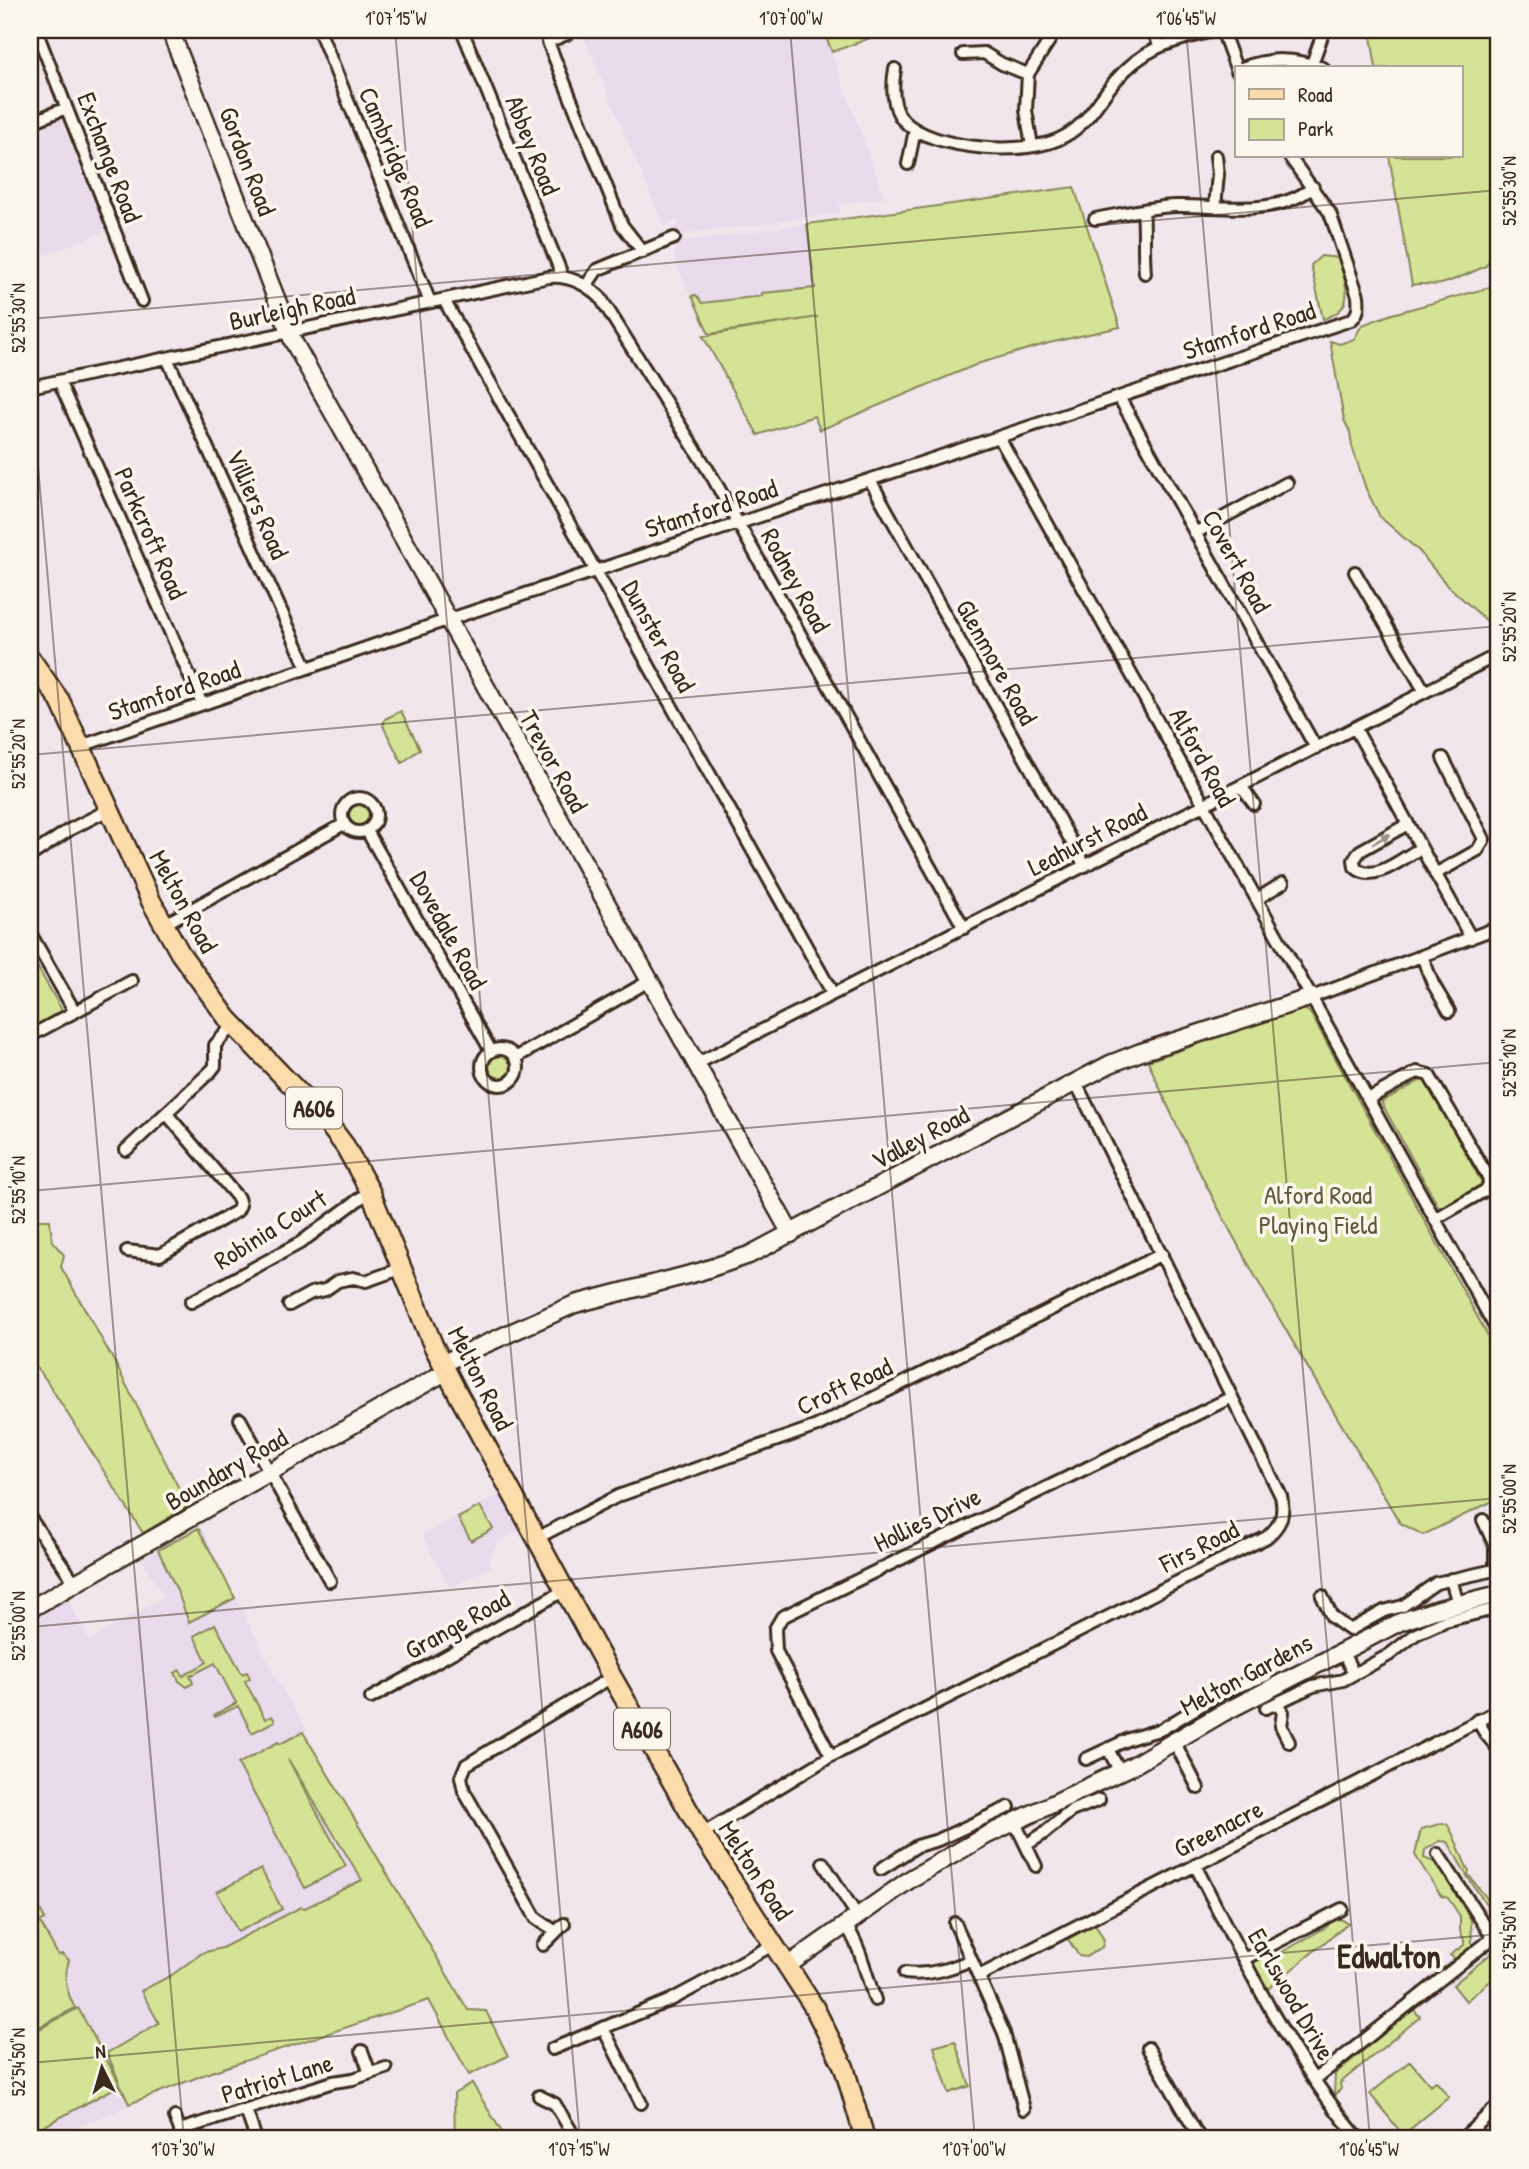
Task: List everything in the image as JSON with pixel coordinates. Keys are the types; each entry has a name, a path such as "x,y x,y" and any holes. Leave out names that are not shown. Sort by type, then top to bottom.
{"main road":[{"name":"Melton Road","path":"30,657 60,701 163,925 211,998 233,1025 326,1121 345,1146 370,1191 445,1367 612,1677 702,1834 788,1966 834,2044 852,2090 866,2139"}],"street":[{"name":"Gordon Road","path":"170,30 280,310"},
{"name":"Cambridge Road","path":"319,30 430,302"},
{"name":"Abbey Road","path":"462,30 563,277"},
{"path":"1032,146 1026,110 1028,74 1056,30"},
{"path":"1153,30 1159,45"},
{"path":"895,69 894,101 901,119 915,130 968,146 1000,150 1032,146 1065,136 1090,116 1115,81 1137,59 1159,45 1219,30 1235,66"},
{"path":"567,34 548,42 622,225 643,252"},
{"path":"1248,66 1262,61 1283,59 1318,66 1322,36"},
{"name":"Exchange Road","path":"35,37 142,301"},
{"path":"963,54 985,53 1002,64 1028,74"},
{"path":"30,123 66,108"},
{"path":"908,164 915,130"},
{"path":"1215,207 1219,169 1216,156"},
{"path":"1095,219 1174,206 1281,205 1313,187 1291,158"},
{"name":"Stamford Road","path":"82,746 446,620 1325,329 1355,316 1359,307 1359,296 1345,251 1330,213 1313,187"},
{"path":"1143,210 1146,233 1143,250 1145,273"},
{"path":"586,286 597,270 674,239"},
{"name":"Burleigh Road","path":"30,387 549,277 563,277"},
{"name":"Rodney Road","path":"563,277 586,286 600,297 713,478 964,928"},
{"name":"Dunster Road","path":"444,300 833,994"},
{"name":"Trevor Road","path":"280,310 289,332 446,620 791,1234"},
{"name":"Villiers Road","path":"167,358 307,668"},
{"name":"Parkcroft Road","path":"59,381 202,704"},
{"name":"Covert Road","path":"1119,397 1316,748"},
{"name":"Alford Road","path":"999,437 1435,1219 1496,1319 1499,1334"},
{"name":"Glenmore Road","path":"870,480 1085,866"},
{"path":"1195,533 1287,483"},
{"path":"1355,572 1425,692"},
{"name":"Leahurst Road","path":"696,1064 1499,654"},
{"path":"1355,728 1471,938"},
{"path":"1435,874 1478,850 1484,839 1443,758"},
{"path":"1241,786 1254,804"},
{"path":"360,798 370,803 376,812 375,823 367,831 352,831 344,824 343,808 350,800 360,798"},
{"path":"30,856 69,830 108,810"},
{"path":"163,925 344,824"},
{"path":"1408,824 1360,851 1354,860 1355,867 1363,873 1372,874 1421,848"},
{"name":"Dovedale Road","path":"367,831 491,1051"},
{"path":"1256,899 1283,883"},
{"name":"Valley Road","path":"445,1367 575,1304 699,1272 749,1255 1075,1081 1141,1052 1312,997 1499,927"},
{"path":"30,933 75,1012"},
{"path":"30,955 41,949"},
{"path":"1422,956 1433,984 1449,1011"},
{"path":"30,1036 132,981"},
{"path":"515,1058 649,981"},
{"path":"127,1150 211,1071 215,1066 215,1045 233,1025"},
{"path":"491,1051 507,1051 515,1058 518,1069 513,1079 503,1085 492,1084 482,1071 483,1060 491,1051"},
{"path":"1368,1099 1417,1072 1429,1075 1494,1185 1435,1219"},
{"name":"Firs Road","path":"702,1834 831,1756 1267,1537 1282,1518 1281,1496 1075,1081"},
{"path":"128,1251 160,1255 237,1211 240,1205 238,1198 166,1114"},
{"name":"Robinia Court","path":"191,1302 300,1243 370,1191"},
{"name":"Croft Road","path":"537,1538 618,1496 817,1426 1161,1254"},
{"path":"289,1305 311,1293 325,1290 338,1281 353,1278 366,1281 403,1268"},
{"name":"Boundary Road","path":"30,1609 269,1473 445,1367"},
{"name":"Hollies Drive","path":"831,1756 776,1651 775,1629 782,1617 1232,1397"},
{"path":"240,1419 330,1581"},
{"path":"30,1518 75,1583"},
{"name":"Melton Gardens","path":"1322,1597 1332,1617 1350,1630 1384,1611 1403,1606 1436,1583 1497,1569 1495,1546 1483,1520"},
{"path":"1451,1579 1458,1604"},
{"name":"Grange Road","path":"372,1698 565,1590"},
{"name":"Melton Gardens","path":"881,1869 917,1846 1012,1814 1120,1772 1400,1622 1499,1594"},
{"name":"Melton Gardens","path":"1289,1742 1281,1726 1283,1712 1271,1705 1313,1686 1354,1674 1389,1655 1416,1634 1445,1621 1499,1608"},
{"name":"Melton Gardens","path":"1342,1651 1354,1674"},
{"name":"Melton Gardens","path":"1086,1759 1129,1739 1162,1729 1221,1693 1268,1675"},
{"path":"543,1945 560,1928 536,1918 464,1791 461,1777 466,1765 612,1677"},
{"name":"Greenacre","path":"979,1976 1499,1710"},
{"path":"1477,1720 1499,1750"},
{"name":"Melton Gardens","path":"1174,1741 1198,1788"},
{"path":"1108,1749 1120,1772"},
{"path":"1026,1845 1071,1811 1099,1800"},
{"path":"1012,1814 1036,1866"},
{"name":"Melton Gardens","path":"788,1966 912,1878 1012,1814"},
{"path":"1314,2080 1496,1935 1438,1854"},
{"path":"898,1859 912,1878"},
{"path":"823,1863 852,1921 863,1968 875,2000"},
{"name":"Earlswood Drive","path":"1195,1865 1288,2041 1335,2111 1359,2139"},
{"path":"1244,1959 1342,1909"},
{"path":"955,1923 1004,2034 1024,2109"},
{"path":"552,2049 671,2000 773,1945"},
{"path":"912,1978 946,1970 971,1960"},
{"path":"603,2028 641,2103"},
{"path":"1148,2049 1200,2139"},
{"path":"362,2051 370,2073"},
{"name":"Patriot Lane","path":"175,2117 180,2135 246,2110 386,2068"},
{"path":"539,2096 555,2104 576,2139"},
{"path":"1462,2139 1499,2105"},
{"path":"246,2110 257,2139"}],"shaded area":[{"path":"581,30 823,30 884,197 839,204 840,213 676,235 673,231 679,222 675,219 664,226"},
{"path":"61,120 105,231 45,255 30,217 30,133"},
{"path":"807,224 818,318 708,335 674,258 677,243"},
{"path":"503,1493 522,1529 500,1541 488,1559 491,1566 450,1588 422,1535"},
{"path":"201,1527 277,1680 307,1730 280,1745 362,1880 313,2038 165,2090 50,2139 30,2139 30,1620 68,1599 89,1641 164,1596 142,1559"}],"green space":[{"path":"823,30 892,30 832,52"},
{"path":"1370,30 1499,30 1499,236 1491,238 1493,253 1486,266 1441,284 1412,285 1389,158 1462,158 1462,66 1376,66"},
{"path":"1074,187 1120,327 1049,343 980,363 820,430 814,416 758,435 703,336 818,317 709,334 692,296 696,295 702,303 815,288 807,224"},
{"path":"1321,256 1339,258 1346,287 1345,302 1341,309 1323,319 1311,265"},
{"path":"1499,285 1499,632 1446,584 1419,551 1380,517 1366,489 1344,420 1330,341 1340,344 1354,339 1362,325 1392,314"},
{"path":"401,711 420,749 402,763 383,726 385,719"},
{"path":"359,803 368,807 372,816 368,825 359,829 350,825 346,816 350,807"},
{"path":"34,961 63,1012 30,1030 30,963"},
{"name":"Alford Road Playing Field","path":"1302,1009 1312,1016 1499,1356 1499,1498 1423,1535 1400,1523 1299,1353 1204,1180 1148,1061"},
{"path":"499,1054 508,1058 512,1067 508,1076 499,1080 490,1076 486,1067 490,1058"},
{"path":"1425,1078 1483,1185 1439,1208 1381,1102"},
{"path":"30,1220 50,1220 52,1241 64,1255 61,1267 114,1361 188,1506 143,1533 45,1378 30,1360"},
{"path":"480,1506 493,1529 471,1541 458,1518"},
{"path":"198,1528 235,1598 189,1622 158,1550"},
{"path":"215,1624 242,1674 247,1672 250,1678 245,1681 265,1719 272,1716 275,1721 252,1733 238,1706 215,1717 214,1715 236,1703 215,1663 190,1676 193,1683 187,1687 179,1681 175,1673 180,1670 183,1676 207,1662 194,1636"},
{"path":"303,1732 468,2010 486,2011 508,2056 469,2075 429,2000 211,2072 129,2104 120,2085 30,2134 30,2034 78,2008 120,2084 107,2053 159,2023 141,1991 172,1975 202,1953 222,1948 301,1907 305,1908 362,1880 288,1759 346,1866 305,1888 238,1764"},
{"path":"1447,1824 1468,1874 1496,1910 1495,1917 1467,1876 1448,1842 1440,1841 1425,1850 1424,1858 1437,1863 1471,1920 1472,1946 1455,1959 1450,1955 1464,1945 1460,1916 1448,1898 1441,1896 1415,1855 1421,1829"},
{"path":"261,1869 282,1909 238,1932 217,1892"},
{"path":"30,1890 45,1919 40,1922 58,1955 62,1954 69,1960 66,1984 75,2008 30,2032"},
{"path":"1334,1916 1348,1923 1268,1989 1254,1965 1254,1959 1259,1956 1270,1959 1328,1926 1328,1918"},
{"path":"1095,1924 1104,1940 1102,1947 1086,1957 1079,1956 1068,1939"},
{"path":"1499,1947 1499,1974 1466,2001 1453,1985"},
{"path":"1413,2009 1420,2017 1340,2083 1341,2089 1334,2095 1335,2074"},
{"path":"955,2041 970,2086 949,2093 934,2047"},
{"path":"1410,2061 1430,2085 1436,2081 1449,2097 1403,2135 1370,2094"},
{"path":"472,2083 506,2139 455,2139 454,2094"}],"district":[{"name":"Edwalton","path":"1389,1956"}]}
